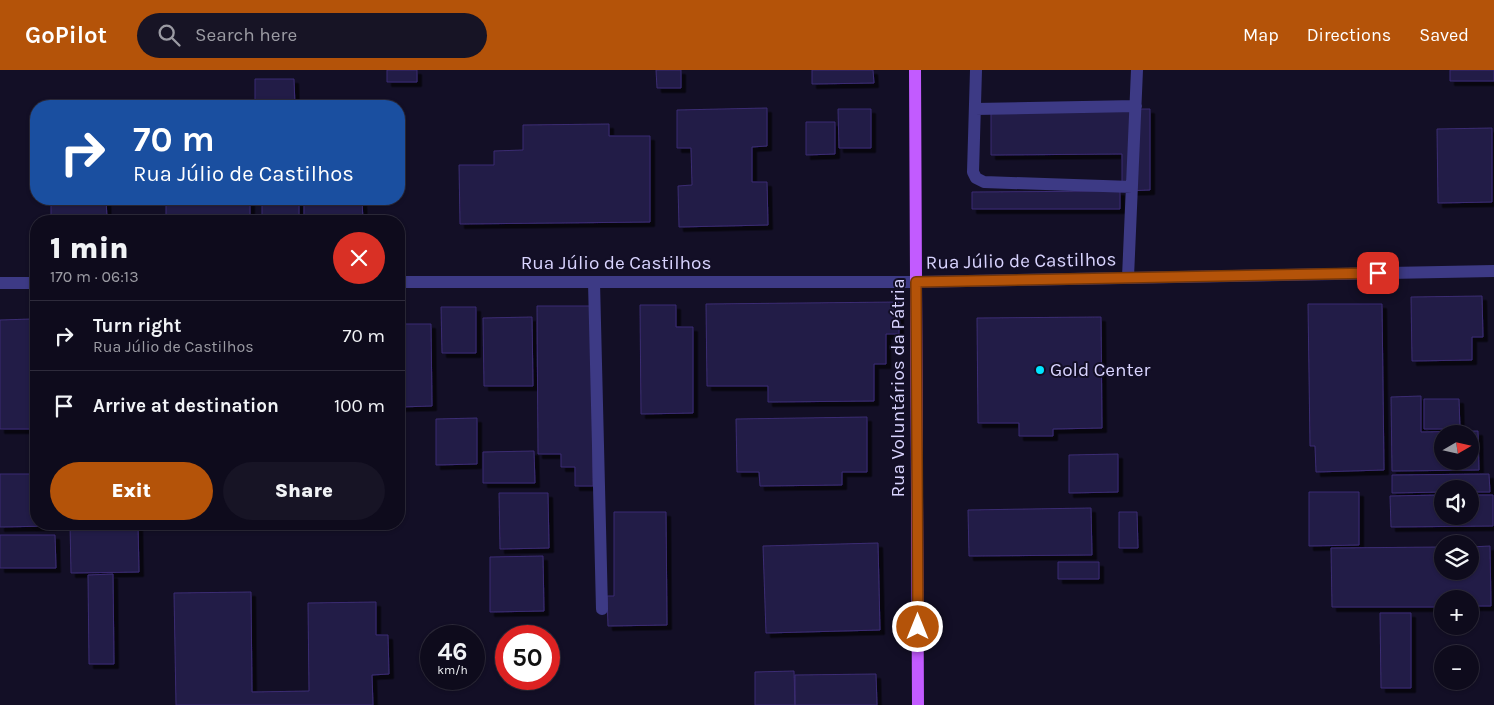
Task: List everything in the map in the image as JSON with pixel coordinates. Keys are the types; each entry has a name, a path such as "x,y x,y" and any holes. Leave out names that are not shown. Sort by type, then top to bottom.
{"main road":[{"name":"Rua Voluntários da Pátria","path":"916,70 918,705"}],"street":[{"path":"976,70 973,172 976,178 984,182 1132,187"},
{"path":"1128,278 1137,70"},
{"path":"975,109 1136,106"},
{"name":"Rua Júlio de Castilhos","path":"405,282 916,282 1494,271"},
{"path":"594,282 602,609"},
{"path":"0,283 30,283"}],"building":[{"path":"387,70 417,70 417,82 387,82"},
{"path":"656,70 681,70 681,88 657,88"},
{"path":"812,70 873,70 874,83 812,84"},
{"path":"1450,70 1494,70 1494,81 1450,81"},
{"path":"255,79 294,79 295,100 255,100"},
{"path":"767,108 767,146 752,147 752,182 767,182 768,225 679,227 678,186 692,185 691,148 677,148 677,110"},
{"path":"838,109 871,109 871,148 839,148"},
{"path":"1150,109 1150,190 1122,191 1122,154 991,155 991,110"},
{"path":"806,122 835,122 835,154 806,155"},
{"path":"609,124 609,136 650,136 650,222 460,224 459,165 494,165 494,151 523,150 523,125"},
{"path":"1492,128 1492,202 1438,203 1437,129"},
{"path":"1120,191 1120,209 972,209 972,192"},
{"path":"51,205 106,205 107,215 51,215"},
{"path":"166,205 250,205 250,215 166,215"},
{"path":"262,205 299,205 299,215 262,215"},
{"path":"304,205 362,205 363,215 304,215"},
{"path":"1482,296 1483,337 1472,337 1472,360 1412,361 1411,297"},
{"path":"899,302 899,334 886,334 886,364 874,364 874,401 768,402 768,386 707,386 706,304"},
{"path":"1308,304 1382,304 1384,470 1316,472 1315,446 1310,446"},
{"path":"640,305 676,305 676,327 693,327 693,413 641,414"},
{"path":"537,306 592,306 593,486 575,486 575,467 561,467 561,454 538,454"},
{"path":"441,307 476,307 476,353 442,353"},
{"path":"532,317 533,386 484,386 483,318"},
{"name":"Gold Center","path":"1101,317 1102,428 1053,429 1053,436 1019,436 1019,423 978,423 977,318"},
{"path":"30,319 30,429 0,429 0,320"},
{"path":"405,324 431,324 432,406 405,407"},
{"path":"1421,396 1421,432 1434,432 1434,470 1479,470 1392,471 1391,397"},
{"path":"1424,399 1459,399 1460,425 1434,425 1434,429 1424,429"},
{"path":"867,417 867,472 842,472 842,485 760,486 759,472 737,472 736,419"},
{"path":"477,418 477,464 436,465 436,419"},
{"path":"534,451 535,483 483,483 483,452"},
{"path":"1118,454 1118,492 1069,493 1069,455"},
{"path":"0,474 30,474 30,526 0,527"},
{"path":"1489,474 1490,492 1479,492 1479,480 1434,480 1434,492 1392,493 1392,475"},
{"path":"1309,492 1359,492 1359,545 1309,546"},
{"path":"499,493 548,493 549,548 500,549"},
{"path":"1434,495 1434,525 1479,525 1479,495 1493,495 1493,526 1391,527 1390,496"},
{"path":"1091,508 1092,555 969,556 968,510"},
{"path":"614,512 666,512 667,625 608,626 607,596 614,596"},
{"path":"1119,512 1137,512 1138,548 1119,548"},
{"path":"70,530 138,530 139,572 71,573"},
{"path":"0,535 55,535 56,568 0,568"},
{"path":"878,543 880,630 766,633 763,546"},
{"path":"1490,546 1491,606 1479,606 1479,590 1434,590 1434,607 1332,607 1331,548 1434,547 1434,580 1479,580 1479,547"},
{"path":"543,556 544,611 490,612 490,557"},
{"path":"1058,562 1099,562 1099,579 1058,579"},
{"path":"113,574 114,664 89,664 88,575"},
{"path":"251,592 252,692 309,691 308,603 376,602 376,635 388,635 389,674 372,675 373,705 176,705 174,593"},
{"path":"1380,613 1411,613 1411,688 1381,688"},
{"path":"794,671 795,705 755,705 755,672"},
{"path":"876,674 877,705 795,705 795,675"}],"place":[{"name":"Gold Center","path":"1040,370"}],"route":[{"path":"918,627 916,282 1378,273"}]}
